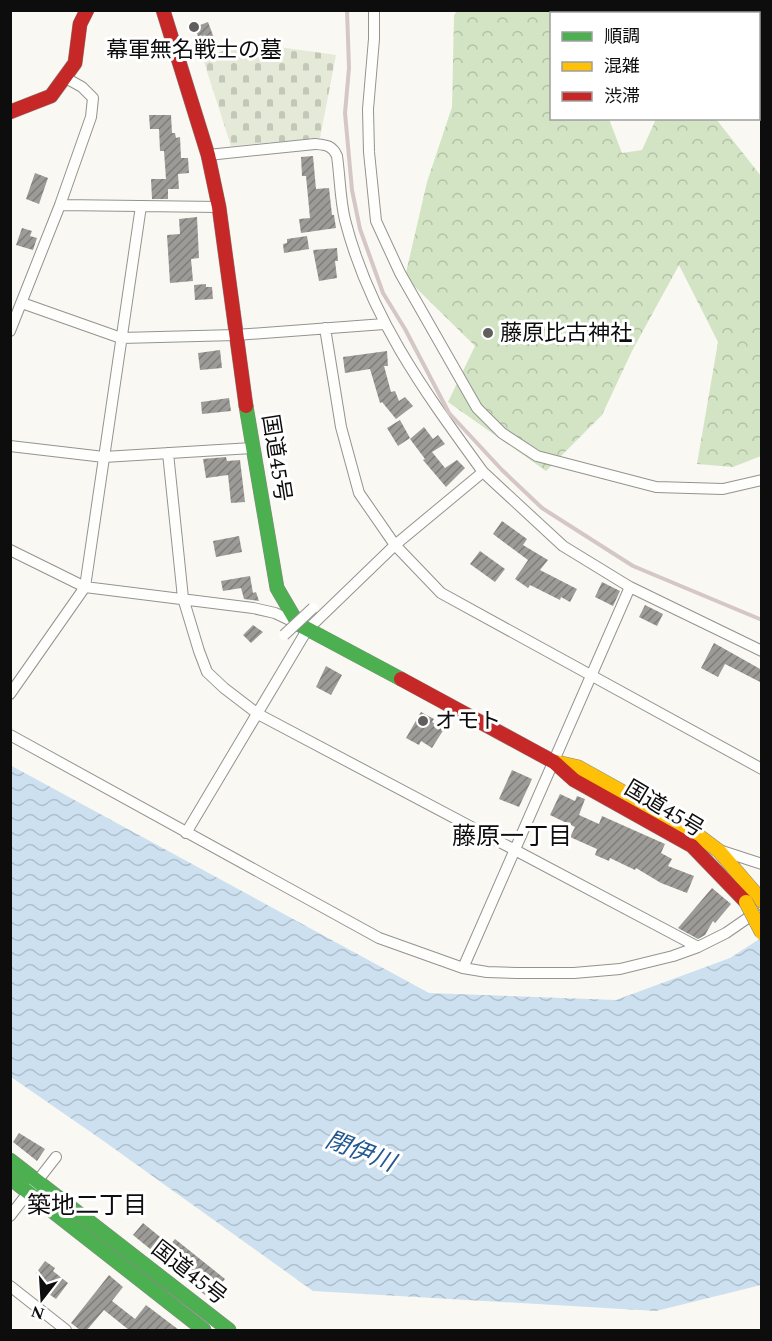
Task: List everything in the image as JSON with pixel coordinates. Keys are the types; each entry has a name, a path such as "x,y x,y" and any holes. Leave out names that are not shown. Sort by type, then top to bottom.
{"main road":[{"path":"10,112 51,96 75,63 81,24 87,10"},
{"name":"国道45号","path":"163,10 208,155 219,207 252,448 276,588 303,627 554,762 574,780 692,846 757,902"},
{"name":"国道45号","path":"554,762 578,767 691,830 719,851 757,902 762,933"},
{"name":"国道45号","path":"10,1160 34,1187 204,1330"},
{"name":"国道45号","path":"10,1178 34,1187 229,1330"}],"street":[{"path":"374,10 368,109 369,152 376,220 400,273 477,408 502,433 537,456 656,487 723,489 762,480"},
{"path":"10,331 60,205 91,117 93,98 82,87 64,77"},
{"path":"208,155 315,144 328,145 334,149 337,156 345,218 360,269 384,324 417,381 483,472 563,546 630,587 762,651"},
{"path":"60,205 219,207"},
{"path":"10,694 85,587 141,206"},
{"path":"22,303 121,338 236,335 384,324"},
{"path":"325,328 342,427 358,493 395,545 441,593 762,769"},
{"path":"10,446 104,457 252,448"},
{"path":"168,453 183,598 207,672 224,688 258,714 699,947"},
{"path":"186,833 258,714 303,627 395,545 483,472"},
{"path":"10,550 85,587 183,598 275,613 303,627"},
{"path":"464,968 630,587"},
{"path":"284,635 313,608"},
{"path":"10,735 379,938 464,968 516,974 574,974 620,969 673,957 699,947 726,933 757,902"},
{"path":"719,851 762,864"},
{"path":"10,1216 56,1157"},
{"path":"10,1286 66,1330"}],"green space":[{"path":"458,10 601,11 550,12 550,120 609,120 622,153 642,150 656,120 717,120 761,176 761,456 733,467 697,464 718,342 679,265 632,351 602,415 546,471 448,402 475,346 405,277 427,182 452,107 454,15"},
{"path":"244,42 336,55 320,138 231,146 203,59"}],"water":[{"name":"閉伊川","path":"10,765 429,993 616,1000 730,958 761,938 761,1285 656,1311 313,1291 11,1077"}],"building":[{"path":"208,22 214,38 200,43 195,27"},
{"path":"149,115 171,115 172,133 175,133 176,138 180,137 181,158 188,158 189,173 178,174 179,189 168,189 168,199 152,199 151,179 166,179 164,151 160,151 159,129 150,129"},
{"path":"313,156 316,189 329,188 336,228 301,233 299,219 310,218 306,176 302,176 301,157"},
{"path":"35,173 48,178 39,204 26,199"},
{"path":"197,217 199,258 191,259 193,281 170,283 167,235 180,234 179,219"},
{"path":"22,228 32,231 30,236 37,238 33,250 16,245"},
{"path":"307,236 309,249 284,253 283,244 287,243 287,239"},
{"path":"337,248 338,261 335,261 337,278 319,281 313,250"},
{"path":"206,284 206,287 212,287 213,299 195,300 194,285"},
{"path":"220,350 222,368 200,370 198,353"},
{"path":"387,351 388,366 384,366 391,392 395,391 399,401 405,397 413,406 396,419 382,402 380,403 370,369 345,373 343,357"},
{"path":"229,398 231,411 202,414 201,402"},
{"path":"400,420 410,438 398,446 387,428"},
{"path":"424,427 433,439 438,435 445,444 432,452 445,468 457,460 465,468 446,487 423,460 425,459 410,439"},
{"path":"226,457 227,461 240,460 245,502 231,503 228,475 206,478 203,459"},
{"path":"502,521 527,539 523,545 548,560 540,570 577,589 570,602 561,597 560,600 530,585 528,588 515,579 528,560 493,534"},
{"path":"239,536 242,552 216,557 213,541"},
{"path":"480,551 505,569 495,582 470,564"},
{"path":"250,576 253,593 256,592 259,601 244,599 241,588 223,591 221,581"},
{"path":"602,582 620,591 613,606 595,597"},
{"path":"645,605 663,614 657,626 639,617"},
{"path":"253,625 263,632 251,643 243,635"},
{"path":"714,643 762,670 762,683 725,664 718,677 701,668"},
{"path":"326,666 342,675 331,695 316,687"},
{"path":"421,712 434,719 432,722 444,729 432,748 421,741 419,745 406,738"},
{"path":"512,770 532,779 519,807 499,799"},
{"path":"560,794 575,801 577,796 585,799 579,815 599,824 602,816 665,844 661,853 672,859 668,866 694,876 687,893 661,883 636,868 635,870 610,858 609,861 595,855 597,849 570,837 575,827 550,815"},
{"path":"712,888 731,904 715,923 713,921 705,935 698,939 678,928"},
{"path":"19,1133 45,1149 37,1161 13,1142"},
{"path":"143,1223 170,1245 175,1239 225,1279 218,1287 214,1284 205,1295 190,1283 194,1279 174,1263 171,1266 133,1235"},
{"path":"45,1261 55,1268 53,1271 68,1283 56,1299 43,1290 48,1283 36,1273"},
{"path":"109,1275 123,1287 112,1301 135,1319 146,1305 179,1330 129,1330 104,1310 87,1330 80,1330 71,1323"}],"railway":[{"path":"347,10 349,68 345,113 352,190 360,229 383,293 405,329 449,413 502,470 542,508 633,566 762,620"}],"traffic: fast":[{"path":"246,406 277,588 298,624 401,679"},
{"path":"10,1160 229,1330"},
{"path":"10,1178 204,1330"}],"traffic: slow":[{"path":"556,762 578,767 691,830 719,851 762,901"},
{"path":"746,902 762,933"}],"traffic: jam":[{"path":"10,112 51,96 75,63 80,24 87,10"},
{"path":"163,10 208,155 219,207 246,406"},
{"path":"401,679 554,762 574,780 692,846 746,902"}],"place":[{"name":"幕軍無名戦士の墓","path":"194,27"},
{"name":"藤原比古神社","path":"488,333"},
{"name":"オモト","path":"423,721"}],"district":[{"name":"藤原一丁目","path":"512,837"},
{"name":"築地二丁目","path":"87,1206"}]}
